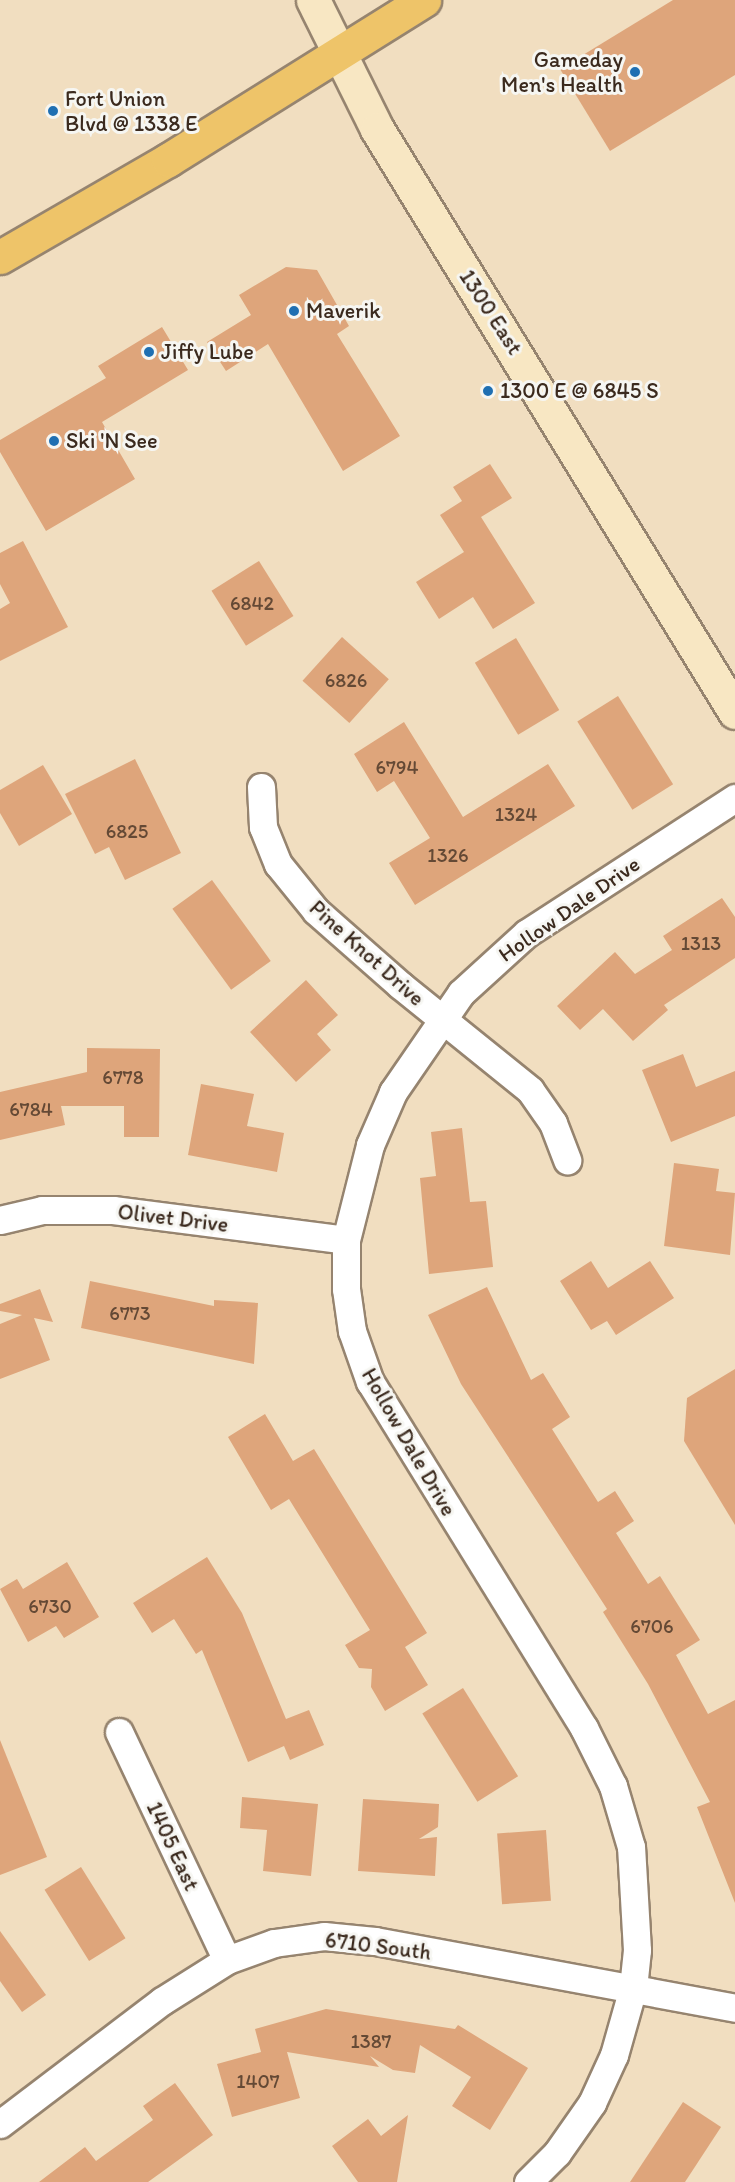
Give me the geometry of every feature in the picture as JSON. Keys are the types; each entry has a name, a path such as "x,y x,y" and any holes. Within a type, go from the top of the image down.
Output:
{"main road":[{"name":"1300 East","path":"313,0 377,129 735,712"},
{"path":"0,257 168,160 423,0"}],"street":[{"name":"Pine Knot Drive","path":"261,787 264,827 278,864 345,939 530,1090 553,1123 567,1160"},
{"name":"Hollow Dale Drive","path":"528,2182 557,2153 592,2103 614,2055 633,1988 637,1950 635,1881 631,1847 613,1786 584,1728 369,1382 352,1331 346,1289 346,1240 370,1145 388,1103 441,1019 481,972 527,933 735,798"},
{"name":"Olivet Drive","path":"0,1220 42,1210 113,1209 346,1240"},
{"name":"1405 East","path":"119,1732 227,1960"},
{"name":"6710 South","path":"0,2124 162,2001 227,1960 274,1943 324,1936 375,1941 735,2008"}],"building":[{"name":"Gameday Men's Health","path":"673,0 735,0 735,75 610,151 560,69"},
{"path":"286,267 317,270 349,326 337,334 400,436 343,471 268,344 226,371 207,342 251,315 239,295"},
{"path":"162,327 188,370 102,422 135,479 46,531 0,452 0,440 106,378 98,366"},
{"path":"490,464 512,498 481,517 535,603 493,629 473,597 439,619 416,582 464,552 440,515 462,501 453,487"},
{"path":"23,541 68,627 0,661 0,609 10,603 0,584 0,553"},
{"path":"259,561 293,616 246,646 212,591"},
{"path":"342,637 389,679 349,723 303,681"},
{"path":"516,638 559,710 518,735 475,663"},
{"path":"618,696 673,784 632,810 577,721"},
{"path":"404,722 463,817 548,764 575,806 415,905 389,863 430,838 394,781 377,792 354,754"},
{"path":"135,759 181,853 125,880 109,847 95,854 65,794"},
{"path":"43,765 72,814 19,846 0,813 0,790"},
{"path":"212,880 271,961 231,990 172,909"},
{"path":"722,898 735,917 735,958 664,1005 668,1010 633,1041 603,1009 580,1030 557,1006 615,952 635,974 672,950 663,936"},
{"path":"306,980 338,1015 317,1034 331,1050 296,1082 250,1032"},
{"path":"87,1048 160,1049 159,1137 124,1137 124,1106 61,1106 65,1125 0,1140 0,1092 87,1072"},
{"path":"683,1054 696,1087 735,1071 735,1116 671,1142 642,1070"},
{"path":"201,1084 254,1094 247,1126 284,1133 277,1172 188,1155"},
{"path":"462,1128 470,1202 486,1201 493,1267 429,1274 420,1178 436,1176 431,1132"},
{"path":"674,1163 719,1169 716,1191 735,1193 730,1255 664,1246"},
{"path":"591,1261 608,1288 650,1261 674,1298 616,1335 607,1321 591,1330 560,1281"},
{"path":"90,1281 214,1306 214,1300 258,1303 254,1364 81,1328"},
{"path":"487,1287 531,1380 543,1373 570,1417 552,1429 598,1502 615,1491 634,1521 616,1533 648,1584 660,1576 700,1640 676,1655 708,1714 735,1700 735,1903 697,1807 710,1802 648,1684 603,1612 607,1609 461,1384 428,1315"},
{"path":"40,1289 53,1322 34,1318 50,1360 0,1379 0,1324 22,1315 0,1311 0,1304"},
{"path":"735,1369 735,1525 684,1441 687,1398"},
{"path":"265,1414 293,1461 314,1449 427,1633 405,1647 428,1685 385,1711 371,1687 372,1669 359,1668 345,1645 370,1630 289,1499 271,1510 228,1437"},
{"path":"207,1557 242,1613 286,1719 309,1710 324,1745 290,1760 284,1746 248,1762 202,1650 196,1654 174,1619 152,1633 133,1603"},
{"path":"67,1562 99,1617 64,1638 56,1626 28,1642 0,1589 17,1579 23,1589"},
{"path":"463,1688 518,1776 477,1802 422,1713"},
{"path":"0,1740 47,1857 0,1875"},
{"path":"242,1797 318,1804 311,1876 263,1871 267,1830 240,1828"},
{"path":"363,1799 439,1804 438,1827 419,1839 437,1837 435,1876 358,1871"},
{"path":"546,1830 551,1901 502,1904 497,1833"},
{"path":"81,1867 126,1938 89,1961 45,1890"},
{"path":"0,1931 46,1995 22,2012 0,1981"},
{"path":"326,2009 455,2029 458,2025 528,2068 490,2130 452,2106 471,2077 420,2045 415,2073 393,2070 370,2056 379,2067 287,2052 300,2098 232,2117 217,2064 261,2052 255,2029"},
{"path":"175,2083 213,2135 148,2182 39,2182 85,2147 96,2161 153,2120 143,2106"},
{"path":"683,2102 721,2127 685,2182 630,2182"},
{"path":"408,2115 397,2182 358,2182 332,2146 368,2119 381,2136"}],"place":[{"name":"Gameday Men's Health","path":"635,72"},
{"name":"Fort Union Blvd @ 1338 E","path":"53,111"},
{"name":"Maverik","path":"294,311"},
{"name":"Jiffy Lube","path":"149,352"},
{"name":"1300 E @ 6845 S","path":"488,391"},
{"name":"Ski 'N See","path":"54,441"}]}
